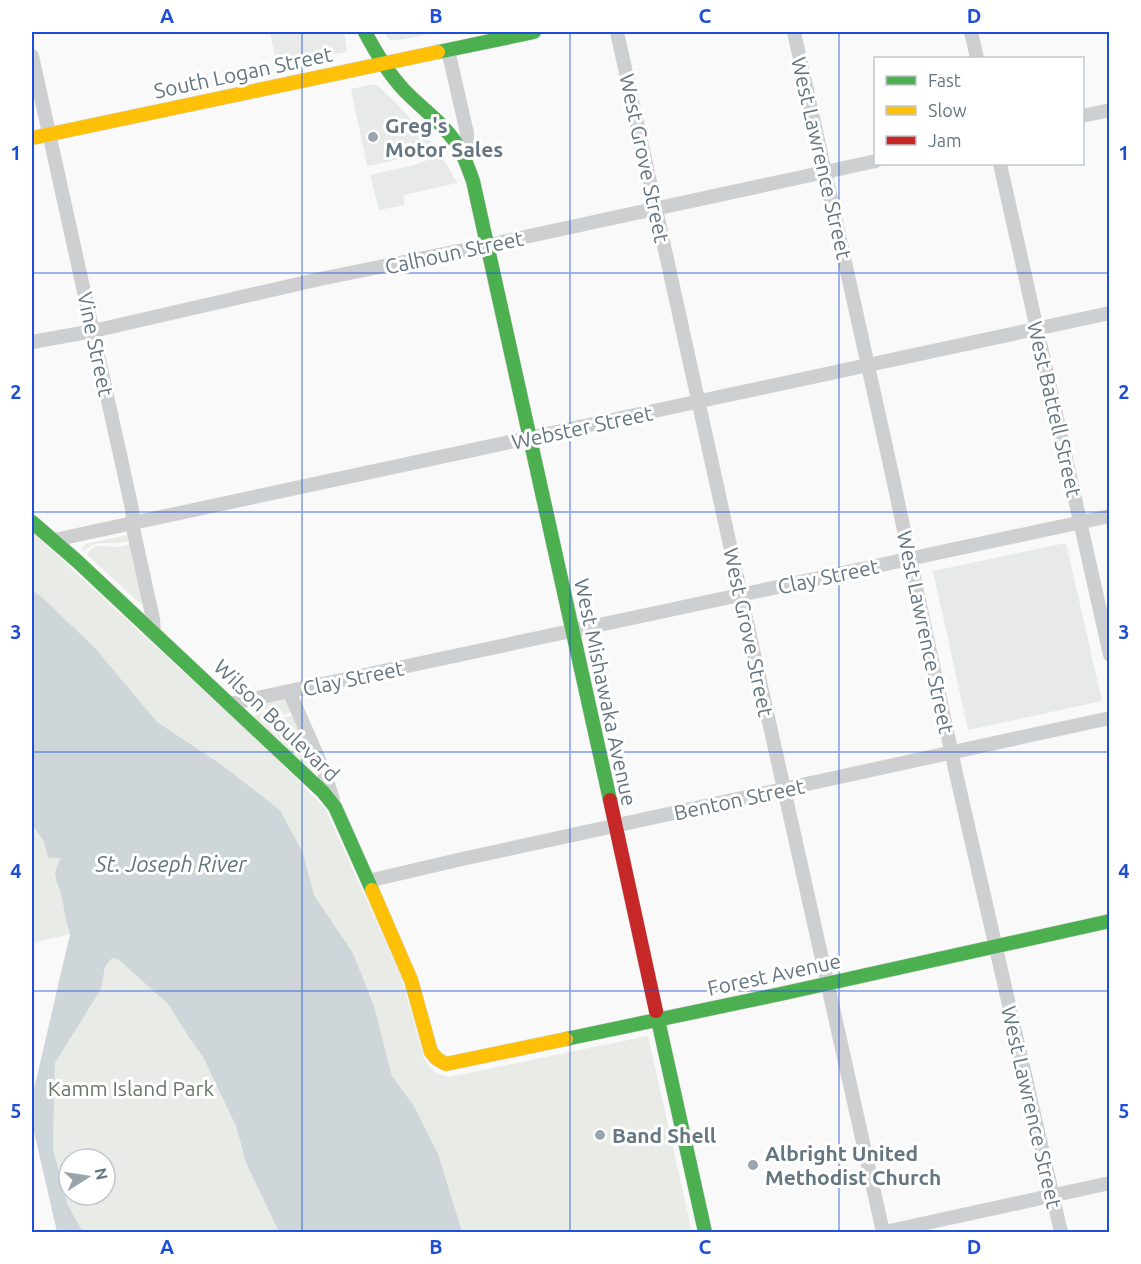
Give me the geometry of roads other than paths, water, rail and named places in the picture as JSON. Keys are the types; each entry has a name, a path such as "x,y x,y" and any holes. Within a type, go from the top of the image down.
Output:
{"street":[{"name":"West Mishawaka Avenue","path":"365,32 398,83 442,125 456,143 474,181 705,1233"},
{"name":"South Logan Street","path":"32,138 534,32"},
{"name":"West Grove Street","path":"617,32 884,1233"},
{"name":"West Lawrence Street","path":"794,32 952,752 1061,1233"},
{"path":"971,32 977,57"},
{"name":"West Mishawaka Avenue","path":"448,50 467,132 465,160"},
{"name":"Vine Street","path":"32,56 132,509 134,533 154,632"},
{"path":"1084,116 1110,110"},
{"name":"Calhoun Street","path":"32,342 93,331 320,279 874,161"},
{"name":"West Battell Street","path":"1000,165 1110,655"},
{"name":"Webster Street","path":"54,540 1110,313"},
{"name":"Clay Street","path":"230,704 1110,516"},
{"name":"Wilson Boulevard","path":"32,522 154,632 323,792 335,807 411,981 431,1052 446,1064"},
{"path":"289,692 323,769 335,807"},
{"name":"Benton Street","path":"368,881 1110,718"},
{"name":"Forest Avenue","path":"446,1064 658,1021 1110,921"},
{"path":"884,1233 1110,1183"}],"water":[{"name":"St. Joseph River","path":"32,590 95,648 157,722 222,765 280,810 303,853 314,895 353,953 374,1006 392,1076 414,1106 438,1154 462,1232 279,1232 246,1163 236,1126 203,1057 168,1004 114,958 105,967 101,989 55,1063 53,1148 57,1164 57,1207 69,1207 83,1232 57,1232 32,1123 32,1098 70,934 56,880 55,872 60,858 48,858 44,842 32,824"}],"place":[{"name":"Greg's Motor Sales","path":"373,137"},
{"name":"Band Shell","path":"600,1135"},
{"name":"Albright United Methodist Church","path":"753,1165"}],"park label":[{"name":"Kamm Island Park","path":"131,1088"}]}
